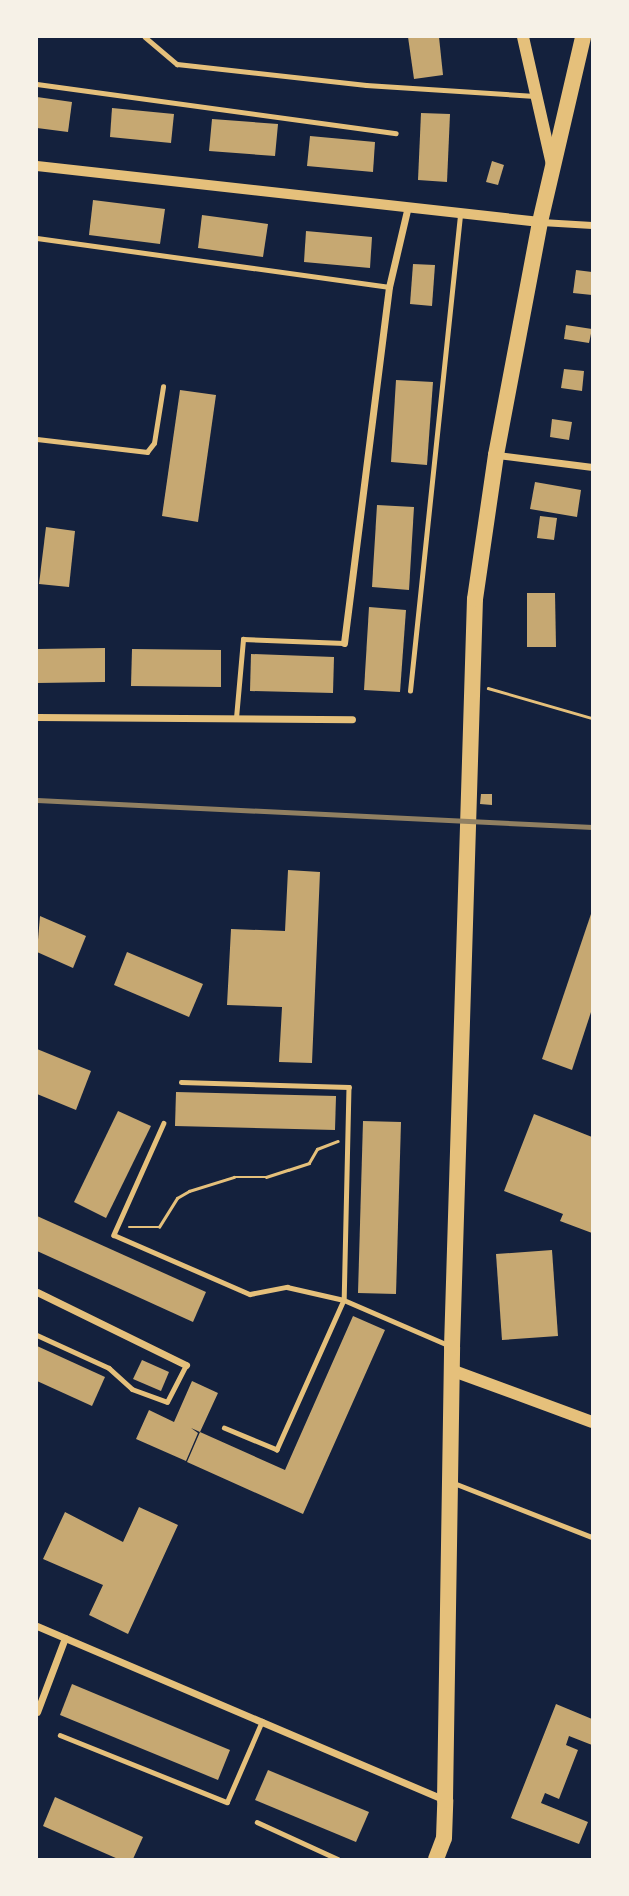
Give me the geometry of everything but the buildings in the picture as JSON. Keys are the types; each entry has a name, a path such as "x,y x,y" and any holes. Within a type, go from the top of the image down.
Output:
{"highway":[{"path":"436,1859 444,1838 451,1370 475,599 496,455 540,222 583,37"}],"main road":[{"path":"523,37 540,96 552,169"},
{"path":"451,1370 592,1422"}],"street":[{"path":"37,166 540,222 592,225"},
{"path":"345,643 389,287 408,206"},
{"path":"496,455 592,467"},
{"path":"37,717 352,719"},
{"path":"37,1292 186,1365"},
{"path":"37,1626 263,1720 445,1800"},
{"path":"37,1712 65,1638"}],"lane":[{"path":"145,37 177,64 377,86 540,96"},
{"path":"37,84 396,133"},
{"path":"410,691 460,212"},
{"path":"37,238 389,287"},
{"path":"37,439 147,452 154,443 163,387"},
{"path":"236,719 243,639 345,643"},
{"path":"181,1082 349,1087 344,1300 277,1450 224,1428"},
{"path":"164,1124 114,1235 250,1294 287,1287 344,1300 452,1347"},
{"path":"37,1335 110,1368 132,1389 167,1402 186,1365"},
{"path":"450,1482 592,1537"},
{"path":"60,1735 227,1802 263,1720"},
{"path":"257,1822 338,1859"}],"path":[{"path":"472,683 592,718"},
{"path":"117,1229 159,1227 177,1198 189,1191 234,1177 266,1177 288,1171 309,1163 317,1149 348,1138"}],"railway":[{"path":"37,800 592,827"}]}
